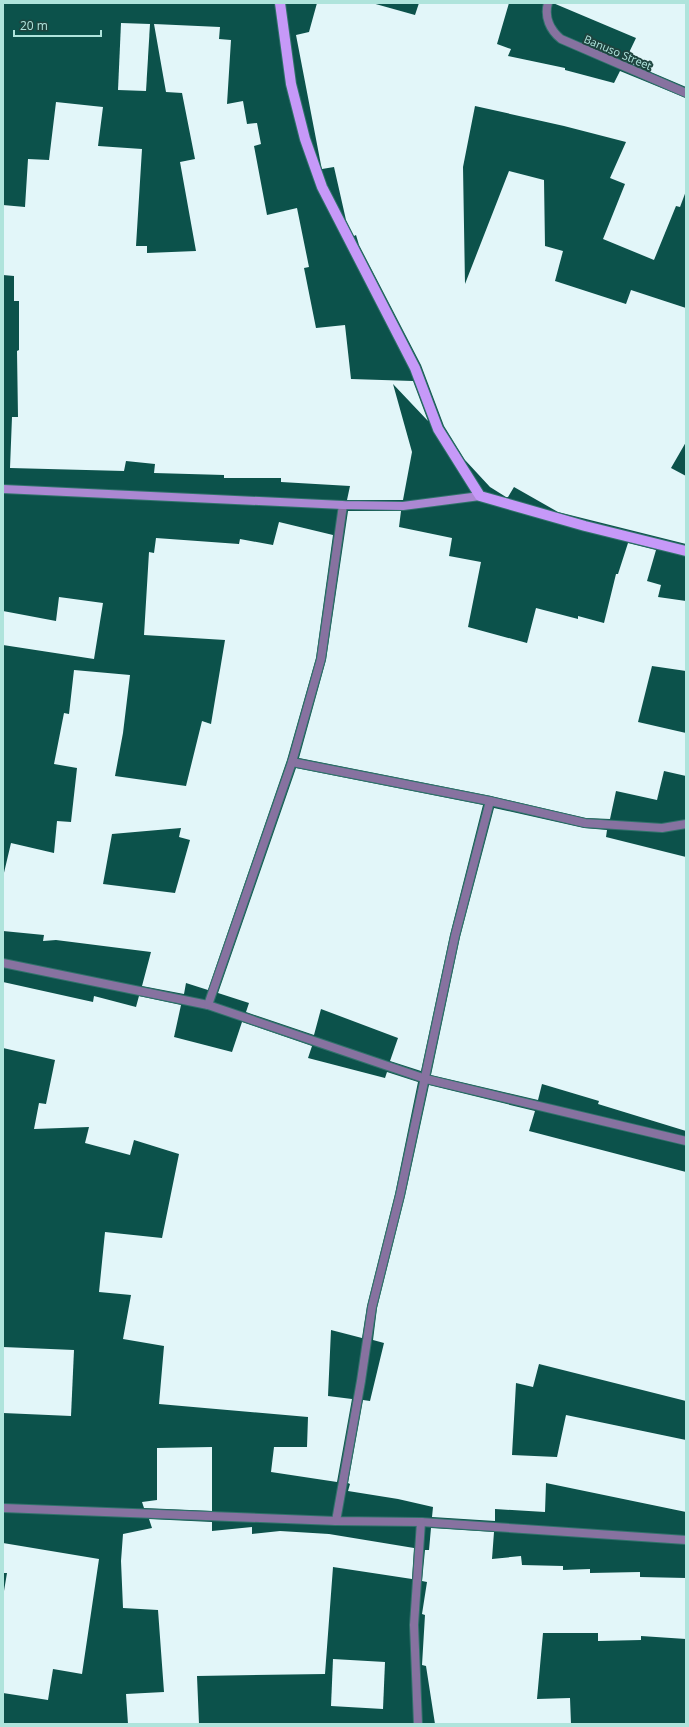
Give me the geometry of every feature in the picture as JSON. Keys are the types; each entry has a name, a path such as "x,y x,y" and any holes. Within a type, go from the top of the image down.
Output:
{"main road":[{"path":"280,3 291,84 305,139 322,187 415,368 438,429 480,496 585,526 686,551"}],"street":[{"name":"Banuso Street","path":"548,3 546,9 548,23 553,32 561,39 686,93"},
{"path":"3,488 343,505 403,506 480,496"},
{"path":"208,1006 292,762 321,659 343,505"},
{"path":"292,762 490,801 585,823 662,828 686,824"},
{"path":"336,1521 361,1381 372,1307 400,1194 426,1079 455,936 490,801"},
{"path":"3,963 208,1006 426,1079 686,1141"},
{"path":"3,1508 336,1521 421,1522 686,1540"},
{"path":"418,1724 414,1625 421,1522"}],"building":[{"path":"317,3 372,3 415,15 419,3 509,3 497,44 511,49 508,56 565,68 565,70 614,83 620,71 686,98 686,191 680,207 676,206 654,260 603,239 625,184 610,178 626,142 475,106 463,167 465,284 509,171 544,180 545,246 563,251 555,281 626,304 631,290 686,308 686,442 671,468 686,476 686,544 558,512 514,487 508,497 506,497 490,487 465,460 444,426 421,365 359,245 356,235 354,236 346,220 334,167 322,169 296,35 309,32"},
{"path":"553,3 686,3 686,87 625,61 636,38"},
{"path":"121,23 150,24 146,91 118,90"},
{"path":"154,24 220,27 219,39 231,40 227,104 243,101 247,124 257,123 261,144 254,146 267,215 297,208 309,267 304,268 316,328 345,325 351,379 413,381 428,421 393,384 412,452 403,500 347,500 350,486 281,482 281,478 224,478 224,475 154,473 155,464 126,461 124,471 10,468 12,417 18,417 17,351 19,350 19,301 14,301 14,276 3,275 3,205 25,207 28,159 49,160 56,102 103,107 98,146 142,149 136,246 147,246 147,253 196,251 180,162 195,159 182,93 166,92"},
{"path":"348,511 401,511 399,527 452,538 449,556 481,562 468,627 527,643 536,608 578,619 578,616 604,623 616,574 618,574 628,543 656,550 647,581 661,585 658,597 686,601 686,671 652,666 638,722 686,733 686,776 664,771 657,800 616,791 610,819 586,818 491,796 299,758 326,660"},
{"path":"279,522 333,535 316,658 287,760 208,990 186,983 184,994 142,986 151,952 56,940 43,941 44,935 3,931 3,877 11,843 54,853 57,821 71,822 77,768 54,764 64,713 69,714 74,670 130,675 123,733 115,776 186,786 202,721 211,724 225,640 144,635 149,552 154,553 156,538 239,544 240,539 273,545","holes":["181,828 179,837 190,840 175,893 103,884 112,834"]},
{"path":"59,597 103,603 94,659 3,645 3,611 56,621"},
{"path":"296,768 483,805 450,935 421,1071 390,1061 398,1038 321,1009 314,1035 246,1012 249,1003 218,993"},
{"path":"494,808 584,828 607,830 606,837 686,857 686,1131 598,1104 599,1101 542,1084 538,1100 431,1075 460,937"},
{"path":"3,982 93,1002 94,996 136,1007 139,996 181,1005 174,1037 232,1052 242,1022 312,1046 308,1058 385,1078 387,1072 418,1082 395,1194 367,1306 362,1338 331,1330 328,1396 352,1399 337,1482 271,1472 274,1447 307,1447 308,1417 159,1404 164,1346 123,1339 131,1295 99,1292 105,1232 162,1238 179,1154 134,1140 130,1155 85,1143 89,1127 34,1129 39,1103 46,1104 55,1060 3,1048"},
{"path":"429,1085 535,1111 529,1131 686,1172 686,1401 539,1364 533,1387 516,1383 512,1455 557,1457 566,1415 686,1440 686,1512 546,1483 545,1512 495,1509 495,1521 432,1517 433,1507 398,1499 348,1491 350,1484 348,1483 363,1400 370,1401 384,1343 373,1340 377,1308 405,1196"},
{"path":"3,1347 74,1350 71,1416 3,1413"},
{"path":"212,1447 212,1511 144,1508 142,1502 157,1500 157,1448"},
{"path":"149,1519 212,1522 212,1531 252,1527 252,1534 280,1531 329,1534 414,1548 412,1579 333,1567 325,1674 197,1676 199,1724 128,1724 126,1694 164,1692 158,1610 123,1608 121,1561 123,1534 152,1528"},
{"path":"431,1528 494,1532 492,1559 521,1556 522,1565 563,1566 563,1570 590,1569 590,1573 640,1572 640,1577 686,1578 686,1639 641,1636 641,1640 598,1641 598,1633 543,1633 537,1699 570,1698 571,1724 435,1724 426,1666 422,1665 425,1615 422,1614 427,1582 422,1581 425,1550 429,1550"},
{"path":"3,1543 99,1559 82,1674 53,1669 48,1700 3,1693 3,1597 7,1573 3,1573"},
{"path":"333,1659 385,1662 383,1709 331,1706"}]}
